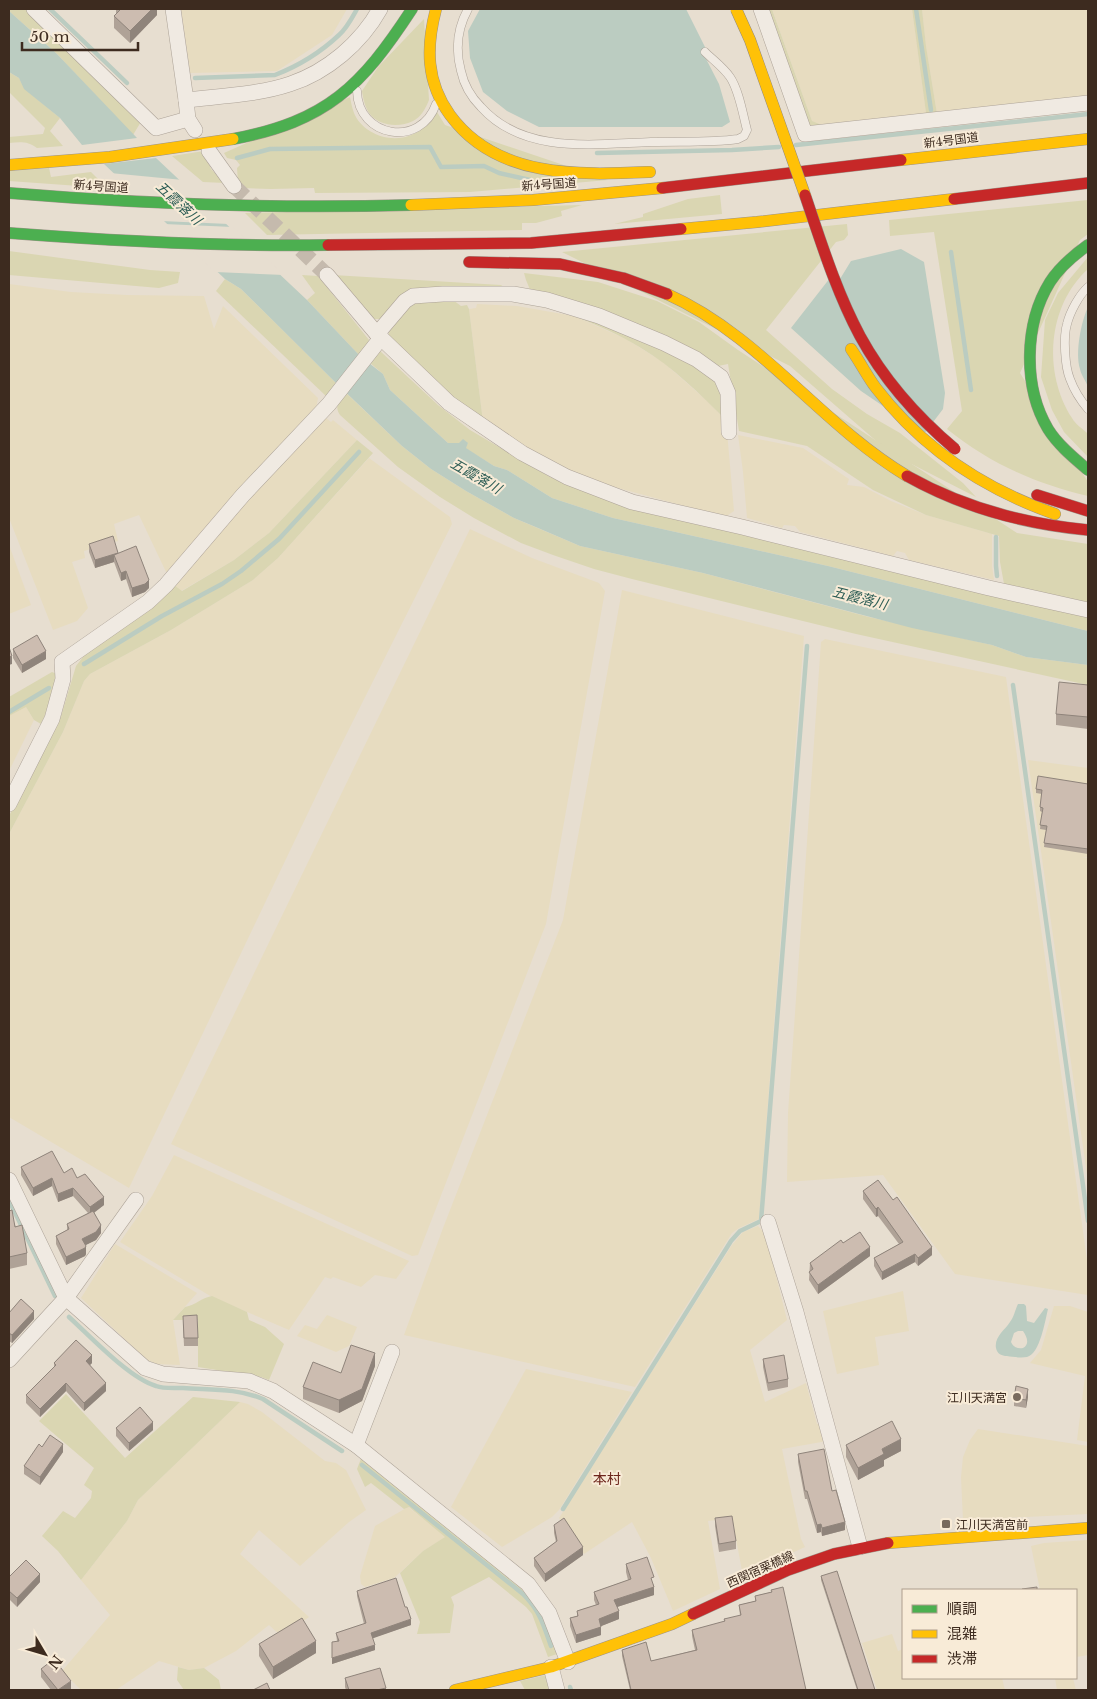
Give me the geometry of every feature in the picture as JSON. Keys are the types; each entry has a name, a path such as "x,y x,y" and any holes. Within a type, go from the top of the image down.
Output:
{"main road":[{"path":"9,165 56,163 126,156 227,140 289,125 314,114 336,100 356,83 377,60 412,9"},
{"path":"436,9 430,27 428,55 432,79 438,97 450,119 464,133 484,148 505,159 527,166 554,171 588,174 659,172"},
{"path":"736,9 750,40 834,278 865,344 890,383 933,430 974,463 998,478 1038,496 1088,510"},
{"name":"新4号国道","path":"9,193 119,201 233,205 383,206 475,202 608,194 1088,138"},
{"path":"960,142 1036,144"},
{"path":"785,182 778,163 805,158"},
{"path":"9,232 84,239 276,246 531,243 757,222 1088,183"},
{"path":"795,210 801,229"},
{"path":"1088,244 1050,282 1038,308 1031,334 1029,363 1033,395 1047,428 1069,454 1088,470"},
{"path":"276,246 381,256"},
{"path":"457,261 562,264 614,275 651,287 712,316 737,333 832,419 877,456 908,477 938,493 969,506 1009,518 1068,529 1088,530"},
{"path":"848,342 876,388 922,439 947,458 1010,497 1053,513 1088,522"},
{"name":"西関宿栗橋線","path":"455,1690 568,1662 672,1624 788,1570 826,1556 860,1547 892,1542 1088,1528"}],"street":[{"path":"34,9 156,128 191,124 174,9"},
{"path":"186,100 260,91 290,84 316,72 342,55 360,37 380,9"},
{"path":"761,9 805,134 1088,103"},
{"path":"209,151 234,186"},
{"path":"327,275 379,336 449,404 522,453 567,477 603,492 654,507 988,588 1088,610"},
{"path":"9,804 52,719 63,679 62,662 148,602 166,585 243,495 334,397 371,350 405,301 413,296 513,294 546,300 599,316 664,343 696,359 721,377 728,393 729,432"},
{"path":"9,1180 66,1298 145,1368 163,1374 249,1381 273,1390 356,1445 528,1584 549,1613 568,1662"},
{"path":"9,1360 66,1298 136,1200"},
{"path":"768,1222 796,1312 860,1547"},
{"path":"356,1445 392,1352"},
{"path":"551,1667 558,1690"}],"lane":[{"path":"468,9 461,21 457,43 457,58 463,80 472,98 486,113 501,124 521,135 540,140 570,145 738,139 744,136 747,130 732,79 705,52"},
{"path":"356,83 358,105 362,112 371,123 384,130 397,132 418,126 428,118 438,97"},
{"path":"1088,287 1077,303 1066,325 1066,353 1069,378 1088,409"}],"shaded area":[{"path":"9,9 29,9 142,120 133,135 57,54"},
{"path":"181,9 347,9 332,35 277,71 190,73"},
{"path":"764,9 772,9 812,121 824,126 926,113 912,9 922,9 937,114 816,129 810,127 807,124"},
{"path":"772,9 912,9 926,113 824,126 812,121"},
{"path":"922,9 1088,9 1088,97 937,114"},
{"path":"424,19 429,100 423,112 413,121 401,125 389,125 378,121 366,108 362,91 378,67"},
{"path":"9,72 19,78 25,89 60,118 50,131 63,146 37,148 27,143 9,143 9,137 43,134 45,128 9,92"},
{"path":"350,97 353,111 358,120 363,126 378,135 394,138 411,135 426,126 437,112 445,125 608,180 470,192 315,193 314,188 242,188 238,182 237,168 240,165 236,160 227,158 224,153"},
{"path":"204,151 211,169 225,183 203,182 172,156"},
{"path":"49,168 51,177 91,172 107,188 9,181 9,171"},
{"path":"720,195 722,214 614,224 643,217 643,214 688,199"},
{"path":"1088,200 1088,234 1080,240 1020,373 1088,482 1088,496 1050,485 1014,471 979,452 947,429 962,411 934,232 890,236 889,220"},
{"path":"582,205 561,211 562,216 536,223 522,223 522,230 267,235 245,213"},
{"path":"847,224 848,235 844,240 836,242 766,330 832,389 867,414 900,433 963,483 976,497 890,453 790,366 562,252"},
{"path":"9,251 150,270 180,272 178,283 159,288 9,275"},
{"path":"1088,257 1088,269 1074,284 1064,302 1057,321 1054,361 1056,381 1063,400 1073,420 1088,434 1088,457 1064,432 1052,410 1041,377 1045,320 1058,293"},
{"path":"524,273 598,282 657,301 699,322 738,350 1017,533 1088,544 1088,603 1004,584 1000,562 999,536 926,515 873,490 807,446 739,431 728,364 718,366 659,334 612,314 531,292"},
{"path":"302,275 318,276 369,340 367,348 360,356 307,300 315,293"},
{"path":"333,275 501,285 505,288 419,290 382,319 372,319"},
{"path":"225,279 241,289 338,385 327,397 216,291"},
{"path":"9,284 71,292 204,296 214,329 223,306 318,398 316,409 167,574 139,515 114,524 118,541 84,551 85,558 72,562 88,608 77,621 53,630 9,518"},
{"path":"453,300 461,306 467,305 469,309 483,422 446,394 388,336 391,327 411,303"},
{"path":"477,304 517,306 574,316 626,339 663,362 726,420 734,511 725,517 607,485 553,463 483,422 469,309 476,308"},
{"path":"575,313 660,346 713,377 722,393 726,420 686,381 653,355 617,335 574,316"},
{"path":"380,351 438,405 470,430 550,477 644,511 1042,607 1088,616 1088,631 828,566 613,518 552,498 507,470 494,466 465,448 468,443 448,443 390,390 383,374 369,362"},
{"path":"345,392 402,446 431,469 514,518 580,546 703,573 869,617 992,645 1026,657 1088,665 1088,685 856,634 632,579 594,569 521,543 440,497 398,467 340,415 337,406"},
{"path":"325,417 331,422 333,420 357,440 269,533 234,560 181,591 174,585 247,498"},
{"path":"738,435 803,448 849,479 847,485 864,487 891,501 926,515 992,534 994,580 909,560 905,553 897,551 893,556 800,532 795,526 784,525 782,528 747,518"},
{"path":"357,440 373,453 278,558 253,580 171,630 90,674 84,681 63,732 9,834 9,816 61,716 76,666 93,644 174,585 182,591 234,560 269,533"},
{"path":"369,458 450,517 452,524 328,771 129,1188 9,1117 9,834 63,732 84,681 90,674 171,630 253,580 278,558"},
{"path":"470,529 532,558 599,583 605,591 546,924 418,1255 412,1256 171,1144"},
{"path":"9,545 31,605 9,614"},
{"path":"622,590 804,636 759,1219 732,1233 635,1387 404,1335 443,1228 563,920"},
{"path":"825,639 1006,677 1088,1267 1088,1295 955,1274 883,1175 787,1182 788,1113 821,642"},
{"path":"52,672 57,674 56,691 41,724 34,720 26,707 9,716 9,697"},
{"path":"26,707 34,720 9,771 9,716"},
{"path":"1028,760 1088,768 1088,857 1082,857 1088,858 1088,1182"},
{"path":"174,1155 409,1261 396,1279 375,1275 361,1287 333,1277 331,1279 325,1277 289,1330 212,1297 120,1242 152,1196"},
{"path":"758,1226 766,1235 787,1320 750,1350 765,1402 806,1383 817,1424 822,1423 827,1441 782,1449 801,1539 805,1547 743,1576 732,1518 708,1521 720,1589 673,1611 651,1558 632,1522 584,1554 559,1518 732,1245 743,1232"},
{"path":"115,1244 197,1293 173,1320 180,1365 157,1364 147,1360 81,1298"},
{"path":"903,1291 909,1331 875,1337 879,1365 837,1374 823,1311"},
{"path":"212,1296 247,1312 249,1320 265,1327 284,1344 269,1380 261,1377 198,1367 198,1320 173,1320 185,1307"},
{"path":"1054,1306 1070,1306 1088,1312 1088,1442 1077,1440 1085,1376 1030,1363 1041,1350"},
{"path":"327,1315 357,1327 349,1346 336,1352 297,1336 305,1325 317,1329"},
{"path":"526,1369 632,1392 559,1510 552,1517 502,1547 451,1507"},
{"path":"66,1394 125,1458 193,1397 240,1402 138,1500 127,1521 81,1580 58,1551 42,1536 63,1511 75,1518 91,1498 92,1491 84,1485 94,1468 39,1421"},
{"path":"240,1402 262,1412 325,1461 336,1463 346,1470 366,1510 349,1522 300,1566 259,1530 240,1554 309,1617 282,1637 269,1625 236,1651 204,1668 189,1670 159,1661 116,1690 81,1690 62,1671 110,1615 81,1580 127,1521 138,1500"},
{"path":"978,1429 1088,1446 1088,1514 963,1520 961,1477 963,1457 970,1440"},
{"path":"362,1456 514,1578 540,1607 560,1653 548,1657 532,1614 489,1577 451,1597 454,1605 450,1633 417,1634 420,1622 400,1573 423,1551 445,1537 409,1507 404,1509 371,1483 365,1487 357,1469"},
{"path":"408,1507 446,1537 423,1551 394,1578 365,1587 361,1584 360,1576 375,1526"},
{"path":"1088,1540 1088,1655 1077,1657 1077,1589 1040,1589 1031,1546 1044,1543"},
{"path":"892,1634 898,1651 902,1649 902,1679 1002,1679 1005,1690 877,1690 862,1643"},
{"path":"178,1667 189,1670 204,1668 219,1680 221,1690 184,1690 177,1680"},
{"path":"546,1675 551,1690 525,1690 520,1681"},
{"path":"1055,1679 1073,1679 1076,1690 1057,1690"}],"water":[{"path":"480,9 686,9 707,51 703,53 719,84 730,122 722,127 539,127 507,111 483,92 470,58 468,31"},
{"path":"9,11 57,54 137,138 82,145 60,118 24,89 19,78 9,72"},
{"name":"五霞落川","path":"156,158 307,300 360,356 383,374 390,390 448,443 459,443 463,439 468,443 466,448 494,466 507,470 552,498 613,518 828,566 1088,631 1088,665 1026,657 992,645 912,628 703,573 580,546 514,518 431,469 402,446 241,289 225,279 104,164"},
{"path":"901,249 924,262 945,393 943,409 924,434 861,391 791,328 830,278 840,279 851,261"},
{"path":"1088,307 1088,387 1081,371 1078,346"},
{"path":"1018,1304 1026,1306 1027,1321 1034,1323 1045,1308 1048,1309 1039,1344 1032,1355 1027,1357 1003,1356 996,1348 997,1340 1011,1320","holes":["1023,1331 1027,1338 1027,1344 1023,1348 1019,1348 1011,1342 1014,1333"]}],"pier":[{"path":"110,173 183,180 229,224 161,221"},
{"path":"164,224 233,227 284,275 215,272"}],"building":[{"path":"121,9 152,9 130,31 114,16"},
{"path":"113,536 118,553 95,560 89,544"},
{"path":"136,546 149,580 145,584 132,588 126,571 121,573 114,555"},
{"path":"37,635 46,651 22,665 13,649"},
{"path":"1059,682 1088,685 1088,717 1056,714"},
{"path":"1038,776 1088,784 1088,849 1044,843 1047,826 1040,825 1043,808 1040,807 1042,790 1036,789"},
{"path":"52,1151 64,1173 72,1168 77,1178 85,1174 104,1197 90,1207 73,1188 58,1194 52,1178 33,1188 21,1167"},
{"path":"878,1180 893,1200 897,1197 932,1247 918,1258 915,1254 882,1272 874,1258 903,1242 878,1207 876,1209 863,1191"},
{"path":"12,1210 15,1227 22,1225 27,1253 9,1257 9,1211"},
{"path":"93,1211 101,1225 96,1232 82,1239 86,1246 85,1248 66,1257 56,1236 69,1229 67,1224"},
{"path":"860,1232 870,1247 818,1285 809,1272 813,1269 810,1263 841,1240 843,1243"},
{"path":"21,1299 34,1311 12,1335 9,1333 9,1313"},
{"path":"197,1315 198,1338 184,1338 183,1316"},
{"path":"76,1340 92,1355 86,1361 106,1383 84,1403 66,1383 40,1409 26,1395 56,1365 54,1363"},
{"path":"351,1345 375,1353 362,1389 339,1400 303,1387 313,1362 341,1373"},
{"path":"784,1355 788,1379 768,1383 763,1359"},
{"path":"1016,1386 1028,1389 1026,1400 1014,1398"},
{"path":"140,1407 153,1422 129,1443 116,1428"},
{"path":"892,1421 901,1439 882,1449 884,1454 858,1468 846,1445"},
{"path":"50,1435 63,1444 40,1477 24,1466 39,1444 42,1447"},
{"path":"824,1449 832,1491 836,1490 845,1522 822,1528 821,1524 817,1525 807,1491 805,1491 798,1454"},
{"path":"732,1516 736,1541 719,1544 715,1518"},
{"path":"564,1518 583,1547 545,1574 534,1558 557,1541 554,1525"},
{"path":"647,1557 654,1577 651,1578 654,1587 614,1600 619,1611 599,1619 601,1627 576,1635 570,1618 578,1616 577,1611 599,1604 594,1592 631,1579 626,1564"},
{"path":"26,1560 40,1574 17,1598 9,1591 9,1577"},
{"path":"837,1571 875,1690 858,1690 821,1576"},
{"path":"396,1578 405,1607 407,1607 411,1619 371,1633 375,1645 332,1658 332,1642 339,1641 336,1633 366,1623 357,1591"},
{"path":"783,1587 806,1690 631,1690 622,1650 646,1642 651,1661 697,1650 692,1630 741,1615 739,1605 756,1601 755,1596"},
{"path":"302,1618 316,1641 273,1667 259,1644"},
{"path":"54,1659 71,1681 58,1690 41,1669"},
{"path":"380,1668 386,1688 377,1690 349,1690 345,1678"},
{"path":"267,1683 270,1690 253,1690"}],"waterway":[{"path":"50,9 127,83"},
{"path":"195,78 275,75 309,58 325,47 344,29 357,9"},
{"path":"916,9 931,110"},
{"path":"796,145 1088,114"},
{"path":"237,158 270,149 430,147 441,167 484,166 499,173 530,180"},
{"path":"597,153 779,147"},
{"path":"951,252 971,390"},
{"path":"84,664 162,616 222,584 241,571 279,539 359,452"},
{"path":"996,537 997,576"},
{"path":"563,1509 731,1241 740,1231 761,1221 807,646"},
{"path":"1013,685 1088,1221"},
{"path":"9,712 49,688"},
{"path":"9,1200 55,1296"},
{"path":"69,1317 122,1366 145,1382 162,1388 223,1390 253,1395 263,1399 342,1451"},
{"path":"362,1465 523,1594 537,1612 551,1646"}],"tunnel":[{"path":"234,186 327,275"}],"traffic: fast":[{"path":"233,139 293,122 317,111 339,96 358,80 376,60 412,9"},
{"path":"9,193 210,205 411,205"},
{"path":"9,233 168,243 328,245"},
{"path":"1088,245 1058,272 1041,299 1031,336 1030,356 1034,394 1048,429 1061,446 1088,470"}],"traffic: slow":[{"path":"436,9 430,51 432,77 442,103 469,136 491,151 515,162 541,169 595,173 650,172"},
{"path":"736,9 750,40 805,195"},
{"path":"9,165 110,157 233,139"},
{"path":"901,160 1088,139"},
{"path":"411,205 533,200 662,188"},
{"path":"681,229 954,199"},
{"path":"667,294 701,312 732,333 761,356 846,432 907,476"},
{"path":"851,349 873,383 894,410 934,448 979,479 1029,504 1055,514"},
{"path":"888,1543 1088,1528"},
{"path":"455,1690 551,1667 672,1624 693,1614"}],"traffic: jam":[{"path":"662,188 901,160"},
{"path":"954,199 1088,183"},
{"path":"805,195 836,284 851,319 869,352 902,397 955,449"},
{"path":"328,245 531,243 681,229"},
{"path":"469,262 560,264 623,278 667,294"},
{"path":"907,476 950,497 995,513 1041,524 1088,530"},
{"path":"1037,495 1088,511"},
{"path":"693,1614 788,1570 834,1554 888,1543"}],"place":[{"name":"江川天満宮","path":"1017,1397"},
{"name":"江川天満宮前","path":"946,1524"}],"district":[{"name":"本村","path":"607,1479"}]}
